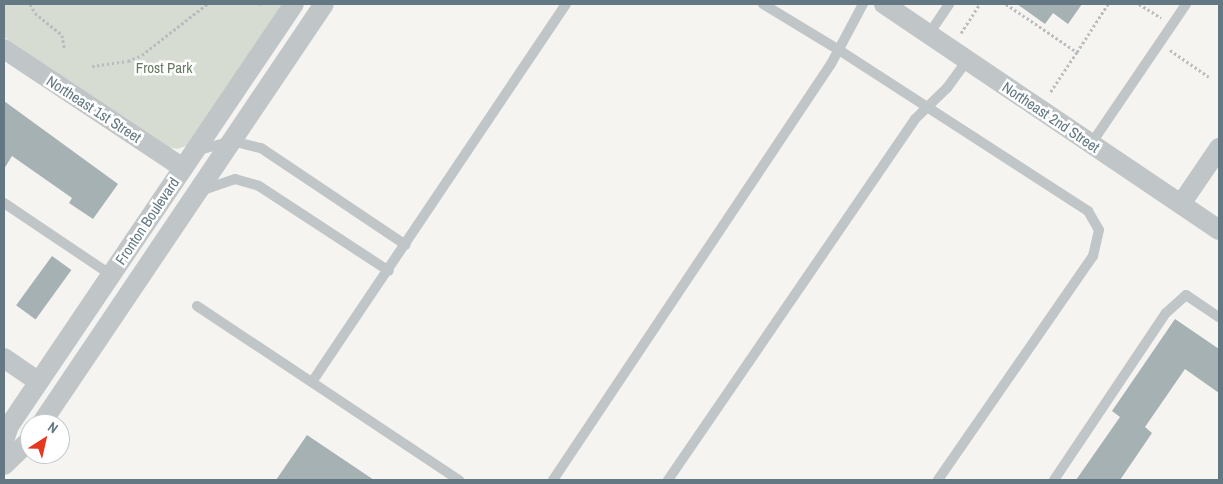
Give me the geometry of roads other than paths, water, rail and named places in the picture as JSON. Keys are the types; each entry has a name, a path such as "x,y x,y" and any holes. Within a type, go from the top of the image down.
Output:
{"street":[{"name":"Fronton Boulevard","path":"4,441 9,426 294,4"},
{"name":"Fronton Boulevard","path":"48,414 324,4"},
{"name":"Northeast 2nd Street","path":"884,4 934,26 967,60 1219,230"},
{"name":"Northeast 1st Street","path":"4,50 183,168"},
{"path":"1181,204 1219,148"},
{"path":"4,358 39,382"},
{"path":"4,465 20,450"}],"lane":[{"path":"312,382 389,271 566,4"},
{"path":"762,4 929,107 1088,211 1099,230 1093,256 938,480"},
{"path":"775,4 839,50"},
{"path":"553,480 839,50 863,4"},
{"path":"934,26 949,4"},
{"path":"1091,144 1186,4"},
{"path":"668,480 915,119 947,88 967,60"},
{"path":"195,151 232,141 251,144 273,155 406,245"},
{"path":"198,192 235,179 260,186 389,271"},
{"path":"4,203 111,275"},
{"path":"1054,480 1166,313 1186,294 1219,317"},
{"path":"197,306 459,480"}],"park label":[{"name":"Frost Park","path":"164,68"}]}
